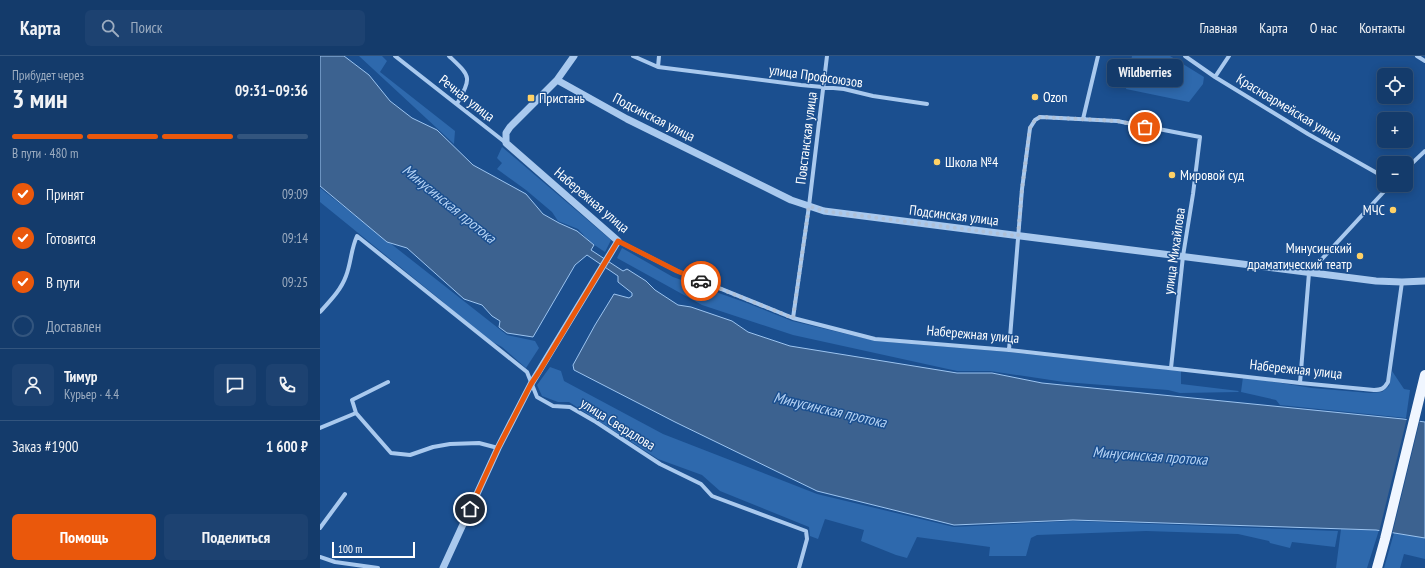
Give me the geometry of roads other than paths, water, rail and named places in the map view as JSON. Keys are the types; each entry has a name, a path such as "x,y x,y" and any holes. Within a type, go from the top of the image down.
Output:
{"main road":[{"path":"1377,568 1425,376"}],"street":[{"name":"Речная улица","path":"395,56 506,143"},
{"path":"449,56 466,72 467,80 465,90 457,104"},
{"path":"506,143 506,133 510,127 557,80 574,56"},
{"name":"улица Профсоюзов","path":"633,56 658,67 801,85 823,86 927,104"},
{"path":"658,67 659,56"},
{"name":"Повстанская улица","path":"793,318 809,206 827,56"},
{"path":"1009,350 1022,189 1030,128 1035,120 1040,117 1084,119 1098,56"},
{"name":"Красноармейская улица","path":"1185,56 1308,134 1377,173"},
{"path":"1215,76 1229,56"},
{"path":"1417,56 1425,61"},
{"name":"Подсинская улица","path":"557,80 635,122 791,200 824,211 1376,281 1425,281"},
{"name":"улица Михайлова","path":"1084,119 1117,121 1200,137 1183,256 1171,368"},
{"name":"Набережная улица","path":"506,143 618,241 677,271 793,318 875,339 1009,350 1300,383 1381,390 1388,382 1402,282"},
{"path":"1413,162 1425,151"},
{"path":"1300,383 1309,273 1384,192"},
{"name":"улица Свердлова","path":"320,312 338,292 346,276 353,245 357,236 527,372 537,397 553,406 570,407 596,422 660,464 701,484 712,496 806,531 808,539 798,568"},
{"path":"443,568 498,448 531,384 618,241"},
{"path":"388,382 352,400 356,413 391,452 410,455 433,447 450,444 478,443 498,448"},
{"path":"320,428 356,413"},
{"path":"320,528 345,494"},
{"path":"320,556 335,562 378,568"}],"water":[{"name":"Минусинская протока","path":"320,56 344,56 369,75 390,101 412,118 437,130 473,165 526,194 543,214 577,231 594,245 591,250 623,271 627,269 646,281 655,290 678,305 691,307 732,321 748,332 790,346 957,373 992,373 1042,383 1425,422 1425,538 1376,530 1073,520 954,525 817,491 675,422 574,370 573,365 614,294 629,298 632,296 632,293 618,282 618,276 587,255 575,265 533,337 507,333 499,327 500,321 492,316 482,305 464,299 407,248 387,242 320,186"}],"place":[{"name":"Ozon","path":"1035,97"},
{"name":"Пристань","path":"531,98"},
{"name":"Wildberries","path":"1145,127"},
{"name":"Школа №4","path":"937,162"},
{"name":"Мировой суд","path":"1172,175"},
{"name":"МЧС","path":"1393,210"},
{"name":"Минусинский драматический театр","path":"1360,256"}]}
